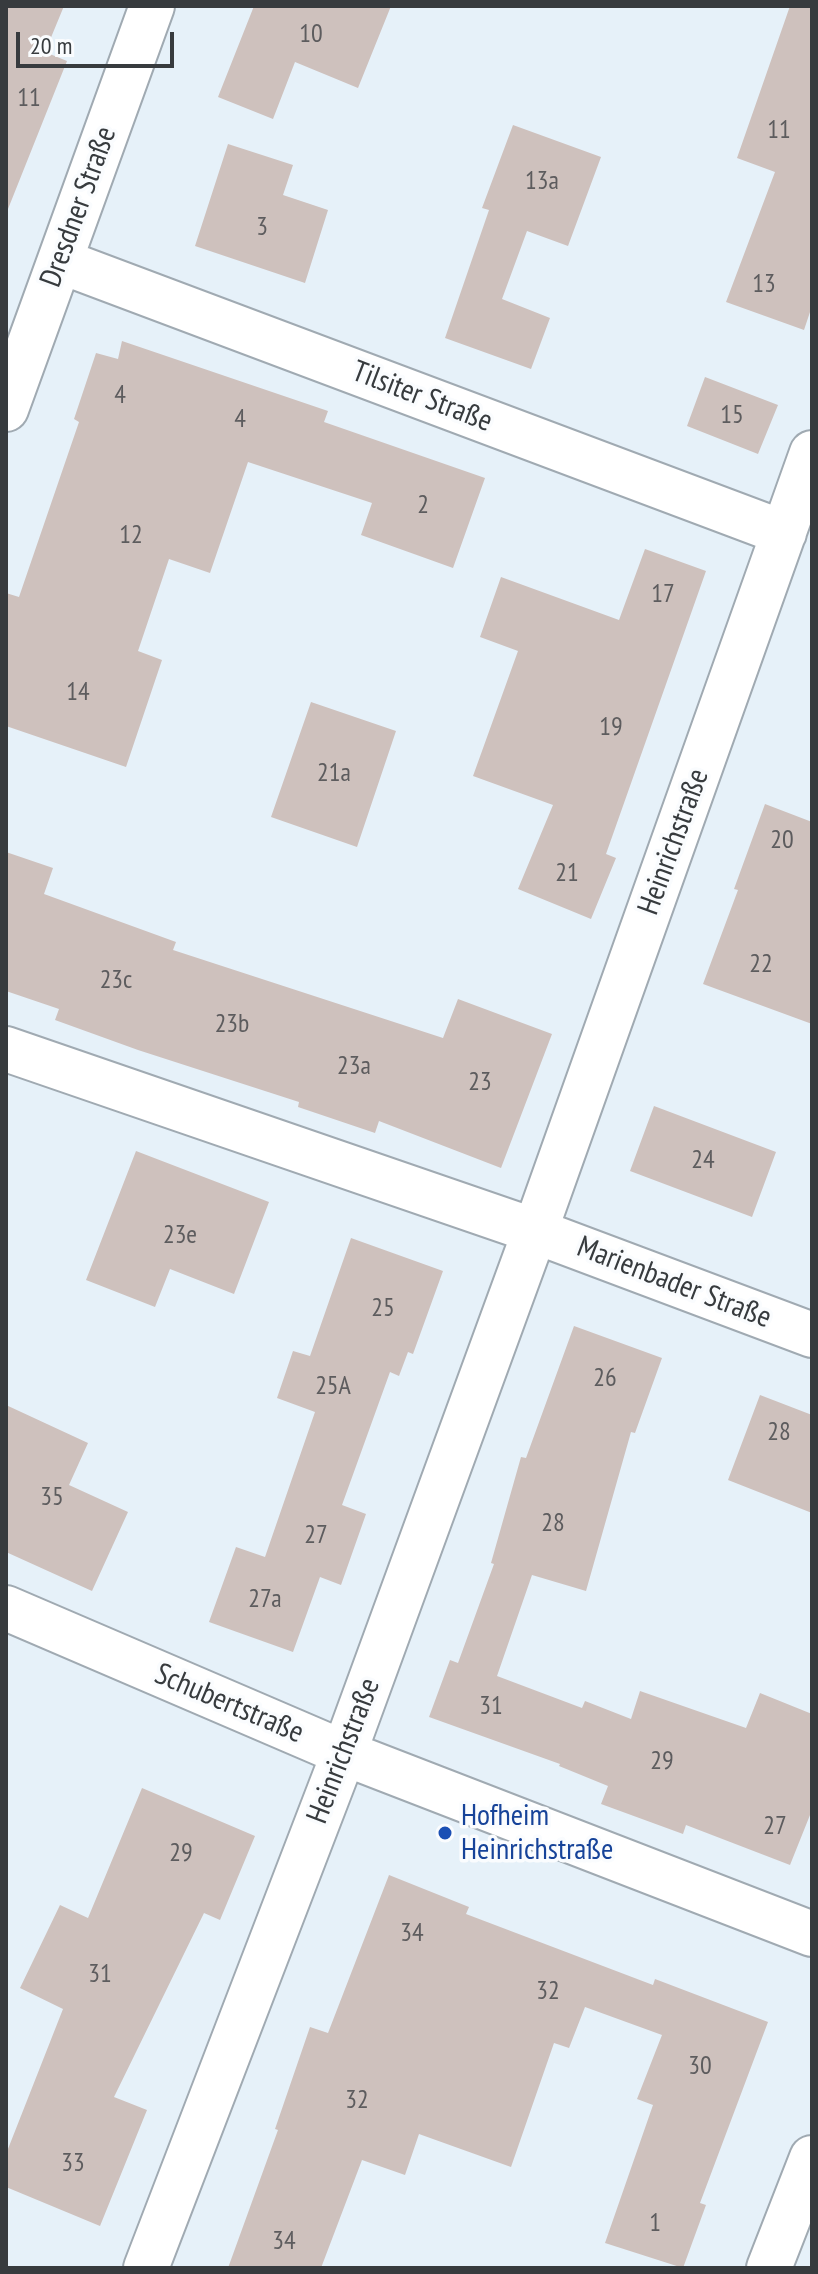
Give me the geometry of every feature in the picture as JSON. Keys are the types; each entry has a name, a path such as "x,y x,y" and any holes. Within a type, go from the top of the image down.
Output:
{"street":[{"name":"Dresdner Straße","path":"6,409 152,6"},
{"name":"Tilsiter Straße","path":"60,261 784,533"},
{"name":"Heinrichstraße","path":"146,2268 344,1753 809,468"},
{"path":"6,1049 535,1231"},
{"name":"Marienbader Straße","path":"535,1231 812,1335"},
{"name":"Schubertstraße","path":"6,1608 344,1753 812,1934"},
{"path":"769,2268 812,2158"}],"building":[{"path":"6,6 64,6 45,52 67,61 8,209 6,208"},
{"path":"254,6 391,6 358,88 295,62 273,119 218,97"},
{"path":"790,6 812,6 812,306 804,330 726,302 775,172 737,158"},
{"path":"513,125 601,157 568,246 527,231 502,299 550,318 531,369 445,338 489,210 482,208"},
{"path":"228,144 293,165 283,195 328,210 305,283 195,246"},
{"path":"122,341 328,411 324,422 485,478 453,568 361,535 372,503 248,462 210,573 169,559 138,651 162,660 126,767 6,726 6,593 19,597 79,422 74,419 96,353 118,359"},
{"path":"705,377 778,405 758,454 687,426"},
{"path":"645,549 706,571 606,854 616,858 591,919 518,889 553,805 473,776 518,651 480,637 501,577 619,620"},
{"path":"311,702 396,731 357,847 271,817"},
{"path":"765,804 812,822 812,1024 703,984 738,890 734,889"},
{"path":"6,852 53,868 44,894 176,942 173,950 443,1038 458,999 552,1034 501,1168 379,1121 375,1133 298,1107 299,1102 138,1050 55,1020 59,1009 6,991"},
{"path":"654,1106 776,1152 752,1217 630,1171"},
{"path":"136,1151 269,1202 234,1294 170,1269 155,1307 86,1280"},
{"path":"351,1238 443,1271 413,1354 408,1352 399,1376 390,1372 342,1505 366,1514 341,1585 320,1577 293,1652 209,1622 236,1547 265,1557 315,1412 277,1398 293,1351 310,1356"},
{"path":"574,1326 662,1358 635,1433 631,1432 586,1591 532,1575 497,1676 582,1708 585,1701 631,1719 640,1691 746,1728 760,1693 812,1714 812,1810 790,1865 686,1825 683,1834 601,1804 608,1786 560,1764 429,1717 450,1660 458,1663 494,1564 491,1563 521,1457 526,1458"},
{"path":"760,1395 812,1415 812,1513 728,1480"},
{"path":"6,1405 88,1443 69,1485 128,1512 92,1591 6,1552"},
{"path":"142,1788 255,1836 220,1920 204,1913 114,2097 147,2110 100,2226 6,2187 6,2154 63,2009 20,1988 60,1905 88,1918"},
{"path":"389,1875 469,1907 466,1914 653,1985 655,1979 768,2022 700,2203 706,2205 683,2268 605,2243 653,2105 637,2099 662,2035 585,2007 569,2048 554,2043 511,2167 419,2134 405,2175 362,2160 321,2268 228,2268 278,2130 275,2129 310,2027 328,2033"}],"place":[{"name":"Hofheim Heinrichstraße","path":"445,1833"}]}
